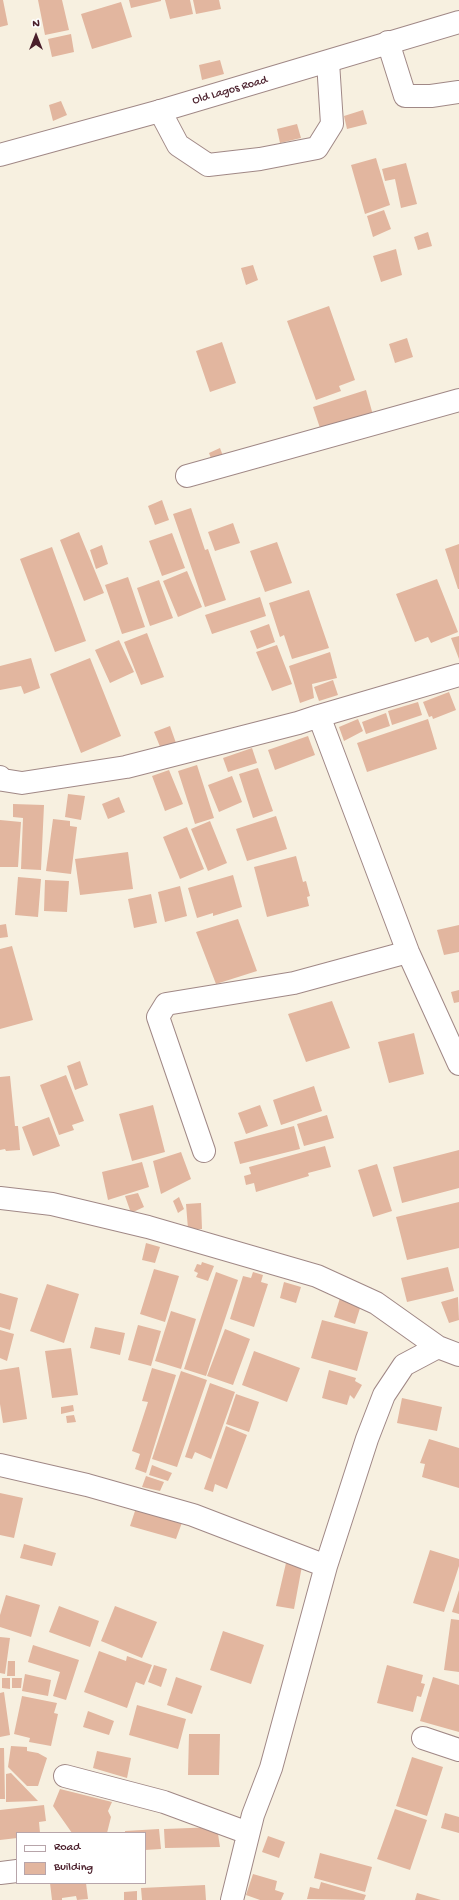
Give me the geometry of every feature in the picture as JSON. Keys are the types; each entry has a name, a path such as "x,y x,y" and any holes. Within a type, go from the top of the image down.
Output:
{"street":[{"name":"Old Lagos Road","path":"0,155 160,111 459,22"},
{"path":"388,42 405,96 423,97 459,92"},
{"path":"160,111 178,145 208,165 260,159 317,148 332,124 328,62"},
{"path":"187,476 459,400"},
{"path":"0,777 3,780 22,783 126,767 298,723 459,675"},
{"path":"318,716 408,952 459,1064"},
{"path":"204,1151 158,1017 166,1004 294,983 408,952"},
{"path":"0,1198 52,1204 148,1227 317,1276 376,1303 438,1347 459,1355"},
{"path":"232,1900 248,1833 275,1754 326,1566 367,1439 384,1395 404,1365 438,1347"},
{"path":"0,1465 87,1485 193,1514 326,1566"},
{"path":"423,1738 459,1750"},
{"path":"65,1776 164,1802 248,1833"},
{"path":"0,1872 16,1871"}],"building":[{"path":"0,0 3,0 8,25 0,27"},
{"path":"38,0 62,0 69,30 45,35"},
{"path":"129,0 161,0 161,1 131,8"},
{"path":"165,0 190,0 193,14 170,19"},
{"path":"193,0 219,0 221,9 196,14"},
{"path":"121,2 132,37 92,49 81,14"},
{"path":"71,34 74,52 52,57 48,39"},
{"path":"220,60 224,74 202,80 199,65"},
{"path":"61,101 67,115 53,121 49,105"},
{"path":"363,110 367,124 347,129 344,116"},
{"path":"297,124 301,138 280,143 277,129"},
{"path":"376,158 390,205 365,214 351,165"},
{"path":"406,163 417,204 401,208 395,179 385,181 382,169"},
{"path":"384,210 391,229 373,237 367,216"},
{"path":"428,232 432,246 418,250 414,237"},
{"path":"396,249 402,275 381,282 373,256"},
{"path":"253,265 258,280 246,285 241,268"},
{"path":"329,306 355,380 339,386 341,391 316,400 287,321"},
{"path":"407,338 413,357 395,363 389,344"},
{"path":"222,342 236,383 210,392 196,351"},
{"path":"366,390 373,415 322,434 313,407"},
{"path":"220,448 223,456 212,461 209,453"},
{"path":"162,500 169,520 155,525 148,506"},
{"path":"191,508 205,550 208,549 226,600 205,607 173,514"},
{"path":"233,523 240,543 215,551 208,532"},
{"path":"79,532 104,593 84,601 60,540"},
{"path":"172,533 185,568 162,576 149,541"},
{"path":"277,542 292,583 265,592 250,551"},
{"path":"459,544 459,589 458,589 445,549"},
{"path":"102,545 108,564 96,569 90,550"},
{"path":"52,547 86,641 55,652 20,559"},
{"path":"187,571 202,607 178,617 163,581"},
{"path":"128,577 145,627 122,634 105,585"},
{"path":"437,579 458,632 431,643 428,637 415,642 396,594"},
{"path":"159,580 173,618 150,626 137,588"},
{"path":"309,590 329,648 292,659 284,635 280,637 269,603"},
{"path":"260,597 266,616 212,634 205,615"},
{"path":"269,624 275,642 257,649 250,631"},
{"path":"147,633 164,677 141,685 124,642"},
{"path":"459,636 459,659 451,638"},
{"path":"119,640 134,672 110,683 95,650"},
{"path":"277,645 292,684 272,691 256,652"},
{"path":"330,652 337,678 312,684 314,698 300,703 289,666"},
{"path":"31,658 40,688 24,694 21,686 0,690 0,666"},
{"path":"90,658 121,736 81,753 50,674"},
{"path":"333,680 338,695 319,701 314,687"},
{"path":"449,692 456,710 433,719 432,716 429,717 423,702"},
{"path":"418,702 422,715 392,725 388,711"},
{"path":"386,713 390,726 366,734 362,722"},
{"path":"358,719 363,731 344,741 339,727"},
{"path":"428,719 437,749 367,772 357,743"},
{"path":"170,726 176,743 161,749 154,732"},
{"path":"308,736 315,755 275,770 268,750"},
{"path":"252,748 257,763 228,772 223,758"},
{"path":"197,765 214,818 195,824 178,771"},
{"path":"258,768 273,811 253,818 239,774"},
{"path":"169,770 183,804 165,811 152,776"},
{"path":"232,776 242,802 219,812 208,785"},
{"path":"68,794 85,796 81,820 65,817"},
{"path":"119,797 125,812 108,819 102,804"},
{"path":"13,804 44,805 41,870 21,869 23,818 13,817"},
{"path":"276,816 287,849 247,861 236,829"},
{"path":"53,819 70,821 70,826 77,827 71,874 46,871"},
{"path":"0,820 21,822 18,867 0,867"},
{"path":"210,821 227,863 208,871 191,829"},
{"path":"187,827 204,869 180,879 163,837"},
{"path":"128,852 133,889 80,895 75,859"},
{"path":"296,856 303,882 306,881 310,896 307,897 309,906 267,917 254,867"},
{"path":"233,875 242,907 213,916 213,913 197,918 188,888"},
{"path":"18,877 41,879 38,917 15,915"},
{"path":"45,880 69,881 67,912 44,911"},
{"path":"180,886 187,916 165,922 158,892"},
{"path":"151,894 157,923 134,928 128,899"},
{"path":"238,919 257,971 216,984 196,932"},
{"path":"6,924 8,937 0,938 0,925"},
{"path":"459,925 459,952 444,955 437,930"},
{"path":"12,946 33,1020 0,1029 0,949"},
{"path":"459,990 459,1002 454,1003 451,992"},
{"path":"332,1001 350,1048 306,1062 288,1014"},
{"path":"414,1033 424,1074 389,1083 378,1042"},
{"path":"80,1061 88,1085 75,1090 67,1066"},
{"path":"66,1075 84,1121 72,1125 74,1130 59,1135 40,1085"},
{"path":"10,1076 15,1126 18,1126 20,1150 6,1151 5,1149 0,1150 0,1077"},
{"path":"314,1086 322,1111 281,1125 273,1100"},
{"path":"153,1105 165,1152 132,1161 119,1114"},
{"path":"260,1105 268,1126 246,1134 238,1113"},
{"path":"327,1115 334,1138 304,1146 297,1124"},
{"path":"49,1117 60,1146 33,1156 22,1127"},
{"path":"294,1126 300,1149 240,1164 234,1142"},
{"path":"325,1146 331,1167 308,1173 309,1176 256,1192 254,1183 246,1185 244,1176 251,1174 249,1167"},
{"path":"459,1150 459,1188 402,1203 393,1167"},
{"path":"181,1152 191,1179 161,1194 153,1161"},
{"path":"142,1162 149,1187 108,1200 102,1172"},
{"path":"377,1164 392,1211 373,1217 358,1170"},
{"path":"138,1193 144,1207 131,1213 125,1196"},
{"path":"179,1197 184,1209 178,1213 173,1201"},
{"path":"459,1202 459,1248 407,1260 396,1217"},
{"path":"201,1203 202,1229 188,1229 186,1204"},
{"path":"146,1243 160,1247 155,1263 142,1260"},
{"path":"202,1262 214,1266 208,1281 196,1277 198,1273 194,1271 197,1264 201,1265"},
{"path":"448,1267 454,1291 407,1302 401,1278"},
{"path":"154,1269 179,1276 165,1322 140,1314"},
{"path":"216,1272 238,1280 206,1376 184,1369"},
{"path":"253,1272 263,1275 261,1282 268,1284 254,1327 230,1319 243,1276 251,1278"},
{"path":"284,1282 301,1287 296,1303 280,1298"},
{"path":"47,1284 79,1294 64,1343 30,1331"},
{"path":"0,1293 18,1298 10,1330 0,1327"},
{"path":"458,1297 459,1320 449,1323 441,1302"},
{"path":"340,1298 361,1305 355,1324 334,1317"},
{"path":"171,1311 196,1319 181,1369 155,1361"},
{"path":"322,1320 368,1332 357,1371 311,1358"},
{"path":"138,1325 161,1331 151,1366 128,1360"},
{"path":"95,1327 125,1333 120,1355 90,1348"},
{"path":"225,1329 250,1339 233,1385 207,1376"},
{"path":"0,1330 14,1334 7,1361 0,1358"},
{"path":"71,1348 78,1395 52,1398 45,1351"},
{"path":"254,1351 300,1368 287,1402 242,1385"},
{"path":"19,1367 27,1419 3,1423 0,1404 0,1370"},
{"path":"152,1368 176,1375 146,1473 135,1469 140,1454 132,1451 148,1402 142,1401"},
{"path":"329,1370 356,1378 355,1381 362,1385 354,1399 350,1395 347,1405 322,1398"},
{"path":"181,1371 207,1380 177,1467 152,1459"},
{"path":"210,1383 235,1392 211,1459 195,1452 192,1459 185,1457"},
{"path":"236,1394 259,1402 249,1432 226,1424"},
{"path":"402,1398 442,1407 437,1431 397,1423"},
{"path":"73,1405 74,1411 61,1414 61,1407"},
{"path":"74,1415 76,1422 67,1423 66,1416"},
{"path":"226,1426 247,1435 227,1489 215,1484 213,1492 204,1489"},
{"path":"429,1439 459,1448 459,1488 422,1477 425,1464 420,1463"},
{"path":"152,1465 172,1473 168,1481 149,1475"},
{"path":"146,1476 164,1482 160,1491 142,1487"},
{"path":"0,1493 23,1498 14,1538 0,1535"},
{"path":"137,1505 184,1517 176,1539 130,1526"},
{"path":"24,1544 56,1553 52,1566 20,1558"},
{"path":"430,1550 459,1559 459,1566 444,1612 413,1603"},
{"path":"286,1563 302,1566 294,1609 276,1606"},
{"path":"459,1590 459,1614 452,1612"},
{"path":"6,1595 40,1605 31,1637 0,1627 0,1615"},
{"path":"59,1606 99,1621 90,1647 49,1632"},
{"path":"115,1606 157,1622 142,1658 101,1641"},
{"path":"451,1619 459,1620 459,1672 444,1670"},
{"path":"223,1631 264,1645 251,1684 210,1670"},
{"path":"0,1637 10,1638 5,1674 0,1673"},
{"path":"33,1645 79,1660 66,1700 53,1696 60,1672 28,1662"},
{"path":"99,1651 126,1661 127,1656 152,1665 144,1685 136,1682 127,1708 84,1692"},
{"path":"8,1661 15,1661 15,1676 7,1676"},
{"path":"154,1665 167,1669 161,1687 148,1682"},
{"path":"387,1665 423,1675 421,1683 425,1684 421,1697 417,1696 413,1712 377,1703"},
{"path":"25,1674 51,1680 48,1696 22,1691"},
{"path":"176,1677 202,1686 192,1714 167,1705"},
{"path":"433,1677 459,1685 459,1732 420,1721"},
{"path":"2,1678 10,1678 10,1689 2,1688"},
{"path":"12,1678 22,1678 21,1688 12,1688"},
{"path":"4,1692 10,1735 0,1737 0,1693"},
{"path":"22,1696 57,1703 54,1713 58,1714 51,1746 29,1742 30,1738 14,1734"},
{"path":"137,1705 186,1719 178,1749 129,1735"},
{"path":"88,1711 114,1721 109,1735 83,1727"},
{"path":"189,1734 220,1734 219,1775 188,1775"},
{"path":"11,1746 27,1747 27,1751 38,1753 47,1758 38,1786 27,1786 8,1767"},
{"path":"0,1748 4,1748 5,1799 0,1799"},
{"path":"97,1751 131,1758 127,1778 93,1768"},
{"path":"412,1757 443,1767 427,1816 396,1806"},
{"path":"11,1773 38,1801 6,1802 6,1774"},
{"path":"60,1789 112,1802 108,1811 111,1817 107,1832 71,1832 53,1806"},
{"path":"44,1805 46,1821 39,1822 40,1832 16,1832 16,1838 0,1840 0,1810"},
{"path":"395,1809 427,1820 410,1870 377,1859"},
{"path":"445,1813 459,1817 459,1833 441,1828"},
{"path":"217,1827 220,1847 165,1848 164,1829"},
{"path":"159,1829 161,1849 146,1850 146,1832 125,1831"},
{"path":"268,1836 285,1842 279,1858 262,1852"},
{"path":"320,1853 372,1867 365,1892 314,1878"},
{"path":"253,1874 277,1881 275,1890 284,1893 281,1900 260,1900 246,1895"},
{"path":"321,1882 366,1895 364,1900 307,1899 310,1887 319,1889"},
{"path":"50,1884 86,1884 88,1899 77,1900 76,1896 62,1898 62,1900 52,1900"},
{"path":"205,1885 206,1900 142,1900 141,1888"},
{"path":"137,1891 137,1900 124,1900 124,1892"},
{"path":"417,1893 441,1900 415,1900"}]}
